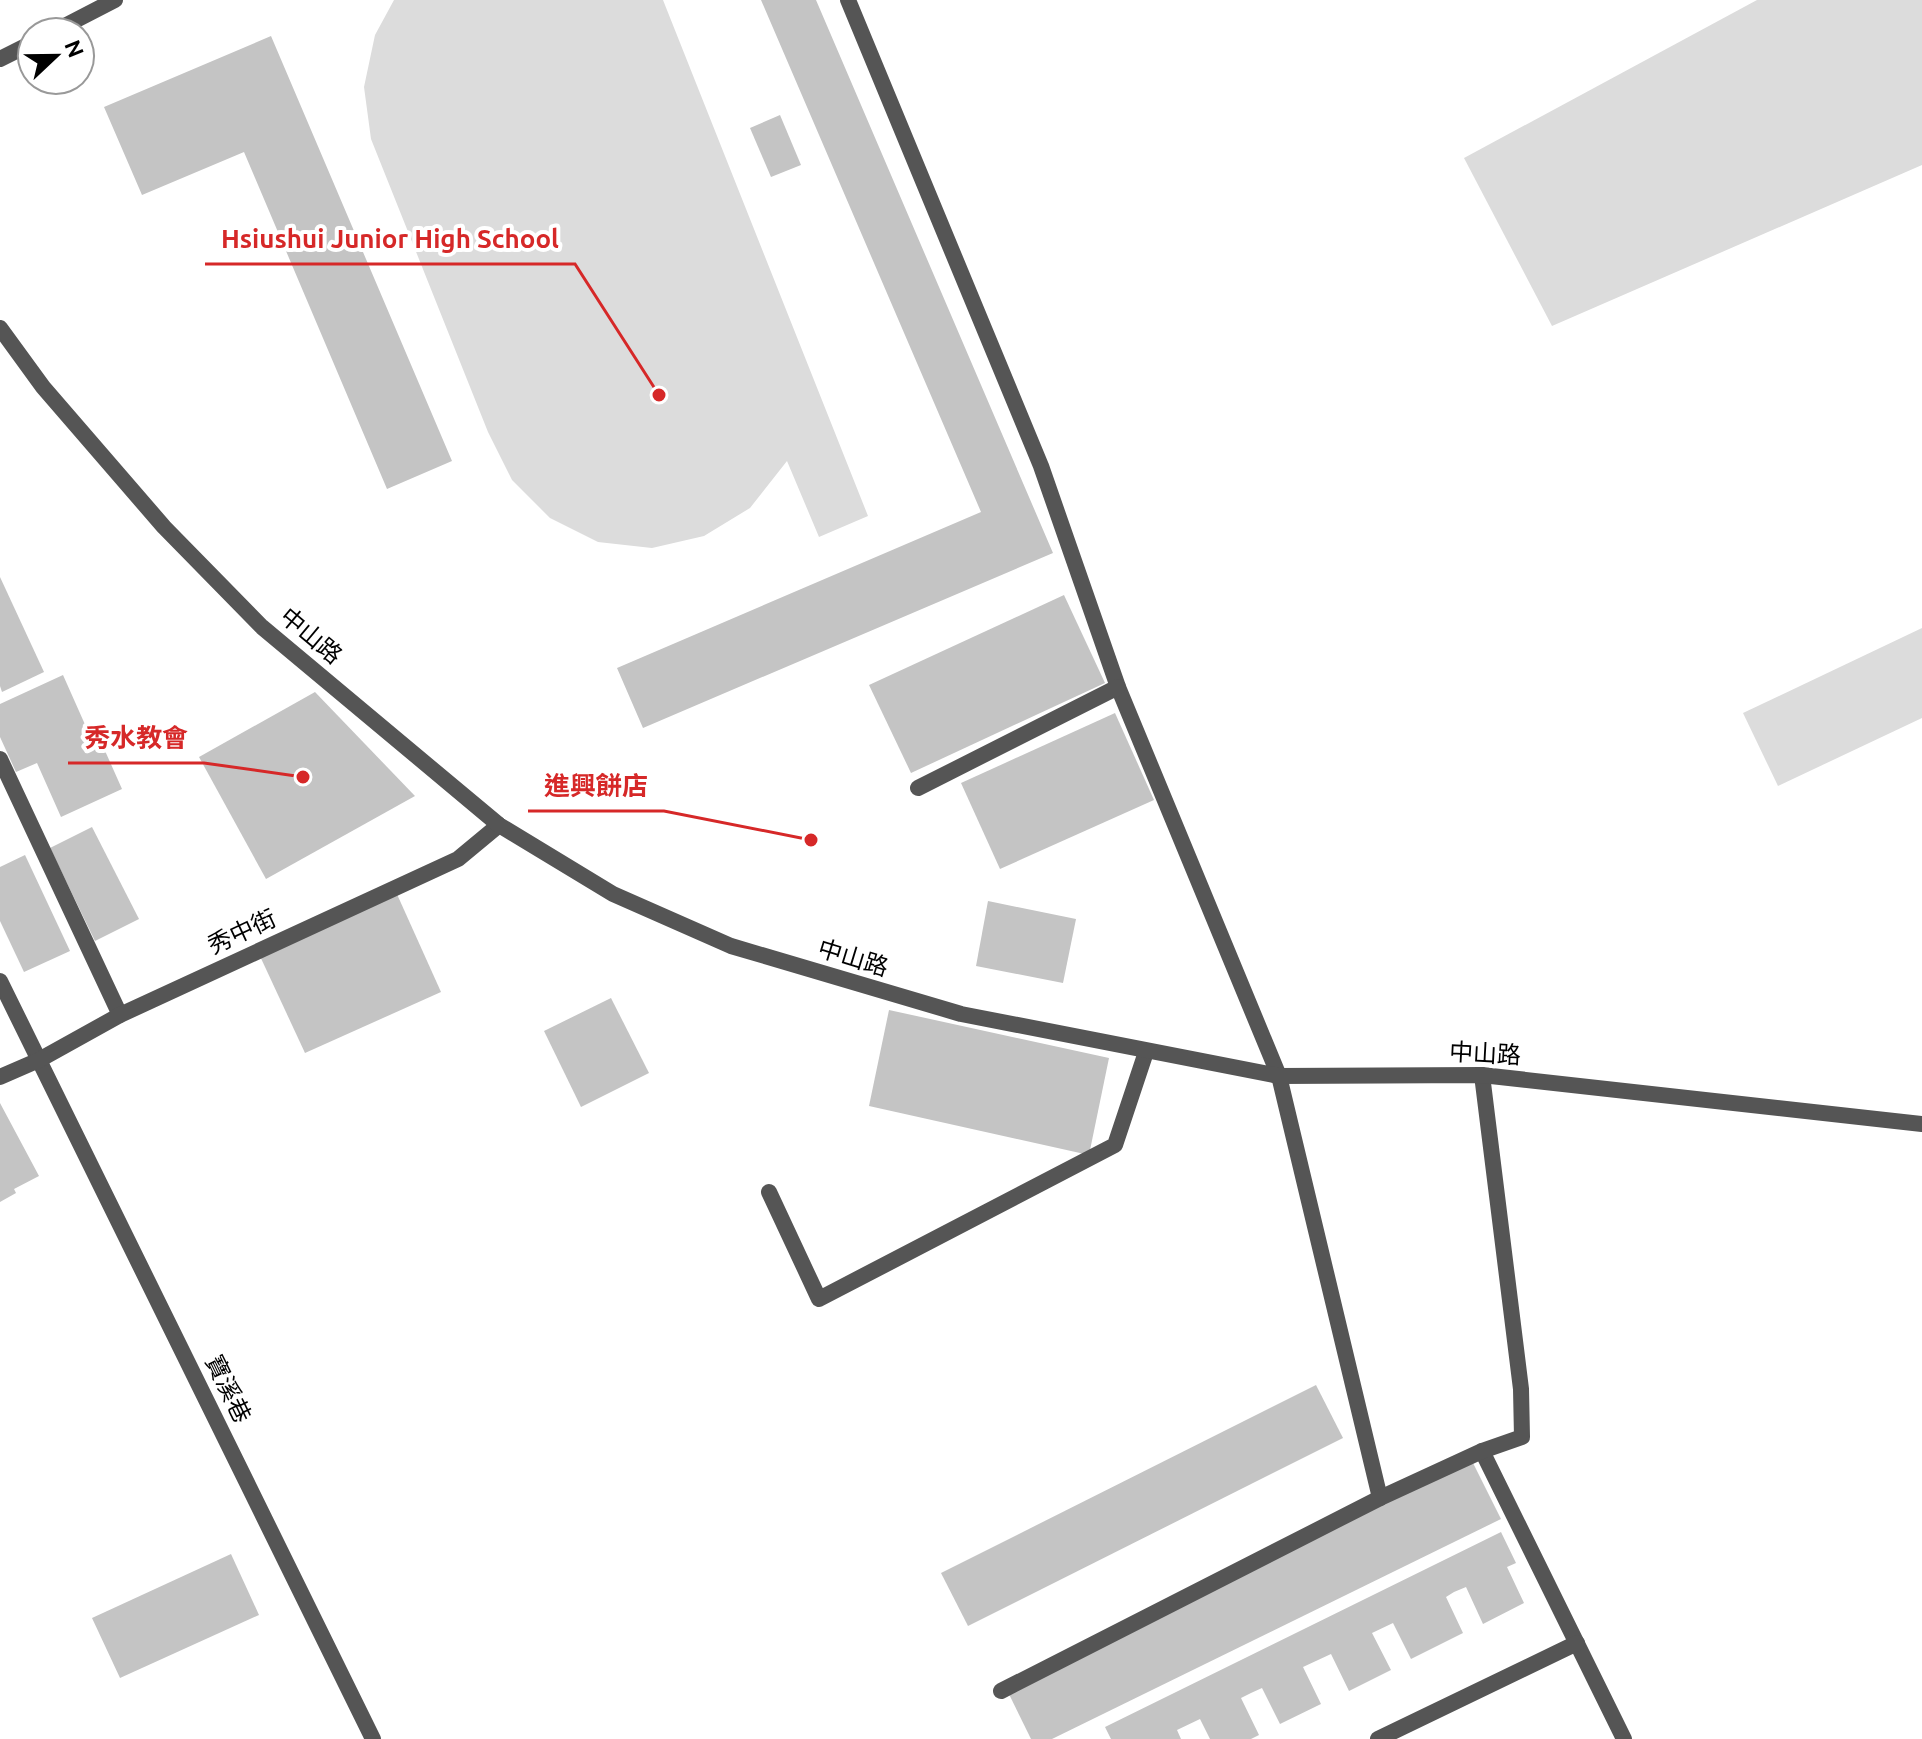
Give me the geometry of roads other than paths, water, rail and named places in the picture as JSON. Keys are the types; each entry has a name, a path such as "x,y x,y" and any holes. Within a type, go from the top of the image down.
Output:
{"street":[{"path":"84,16 115,0"},
{"path":"848,0 1041,466 1118,687 1279,1076 1380,1498"},
{"name":"中山路","path":"0,328 43,387 164,527 262,627 499,825 613,894 731,946 961,1014 1279,1076 1482,1075 1922,1124"},
{"path":"918,788 1118,687"},
{"path":"0,759 120,1015"},
{"name":"秀中街","path":"0,1077 39,1060 120,1015 458,859 499,825"},
{"name":"寶溪巷","path":"0,981 373,1739"},
{"path":"769,1192 819,1299 1115,1145 1146,1052"},
{"path":"1001,1691 1380,1498 1482,1451 1522,1437 1521,1389 1482,1075"},
{"path":"1482,1451 1624,1739"},
{"path":"1378,1739 1577,1643"}],"place":[{"name":"Hsiushui Junior High School","path":"659,395"},
{"name":"秀水教會","path":"303,777"},
{"name":"進興餅店","path":"811,840"}]}
